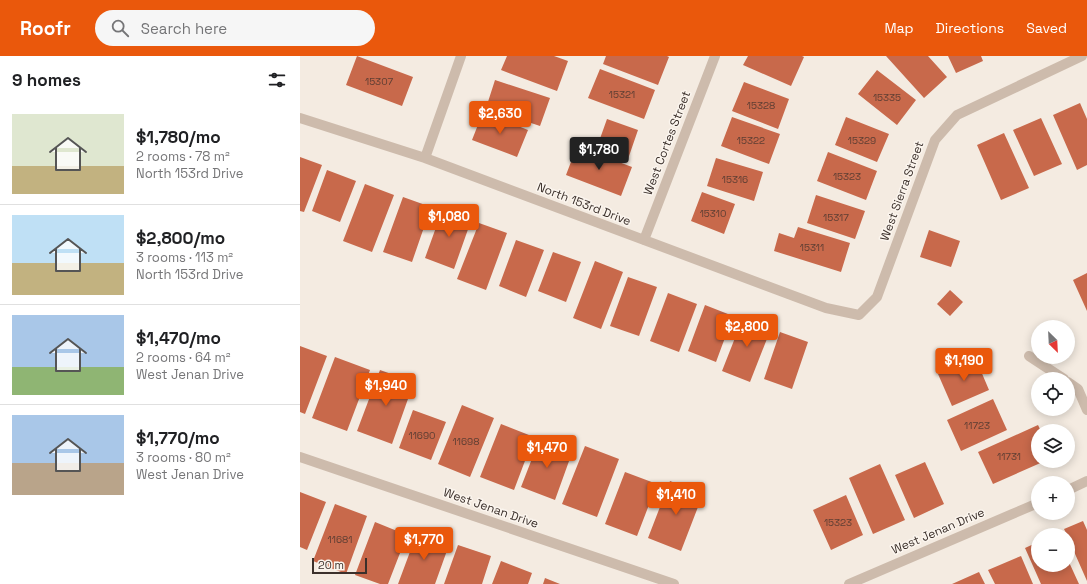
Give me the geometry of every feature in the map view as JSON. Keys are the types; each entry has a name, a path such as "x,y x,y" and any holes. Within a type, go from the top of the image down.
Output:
{"street":[{"path":"426,158 461,56"},
{"name":"West Cortes Street","path":"644,240 714,56"},
{"name":"West Sierra Street","path":"859,315 878,297 934,140 957,115 1082,56"},
{"name":"North 153rd Drive","path":"300,118 426,158 826,308 859,315"},
{"path":"1029,356 1053,372"},
{"path":"1075,387 1078,389 1087,410"},
{"name":"West Jenan Drive","path":"300,457 674,584"},
{"path":"1075,487 1087,481"},
{"name":"West Jenan Drive","path":"849,584 1031,506"}],"building":[{"path":"357,56 413,77 402,106 346,85"},
{"path":"507,56 554,56 568,61 557,91 501,70"},
{"path":"606,56 669,57 658,85 603,64"},
{"path":"748,56 804,57 791,86 743,65"},
{"path":"886,56 928,56 947,77 924,98"},
{"path":"948,56 981,56 983,61 956,73"},
{"path":"600,69 655,90 644,119 588,98"},
{"path":"877,70 916,100 897,125 858,94"},
{"path":"495,80 550,98 540,126 486,108"},
{"path":"744,82 789,99 778,129 732,111"},
{"path":"1080,103 1087,119 1087,165 1077,170 1053,115"},
{"path":"483,112 528,130 517,157 472,140"},
{"path":"732,117 780,134 769,164 721,146"},
{"path":"846,117 889,134 877,162 835,145"},
{"path":"1041,118 1062,164 1034,176 1013,130"},
{"path":"607,119 638,130 628,159 597,147"},
{"path":"1004,133 1029,188 1001,200 977,145"},
{"path":"577,146 632,167 621,196 566,175"},
{"path":"828,152 877,171 866,200 817,181"},
{"path":"300,157 322,165 304,212 300,211"},
{"path":"716,158 763,172 754,201 707,186"},
{"path":"327,170 356,181 340,222 312,211"},
{"path":"365,184 394,195 372,252 343,241"},
{"path":"702,192 735,204 724,234 691,221"},
{"path":"816,195 865,211 855,239 807,223"},
{"path":"403,197 431,207 412,262 383,252"},
{"path":"443,208 472,218 454,269 425,258"},
{"path":"479,223 507,233 486,290 457,279"},
{"path":"798,227 850,243 841,272 774,251 779,233 794,238"},
{"path":"929,230 960,241 951,267 920,257"},
{"path":"516,240 544,250 526,297 499,286"},
{"path":"553,252 581,262 566,302 538,291"},
{"path":"595,261 623,272 601,329 573,318"},
{"path":"1087,273 1087,311 1073,280"},
{"path":"628,277 657,287 639,336 610,326"},
{"path":"950,290 963,302 950,316 937,304"},
{"path":"668,293 697,304 679,352 650,341"},
{"path":"705,305 733,316 716,362 688,351"},
{"path":"744,315 772,326 750,382 722,371"},
{"path":"780,332 808,342 792,389 764,379"},
{"path":"300,346 327,356 305,414 300,412"},
{"path":"335,357 370,370 347,431 312,418"},
{"path":"975,357 989,390 952,406 938,374"},
{"path":"380,370 414,382 392,444 357,431"},
{"path":"993,399 1007,430 961,451 947,420"},
{"path":"462,405 494,418 470,477 438,464"},
{"path":"413,410 446,422 431,460 399,448"},
{"path":"501,424 534,437 514,490 480,477"},
{"path":"1031,428 1031,467 993,484 978,452"},
{"path":"540,438 573,450 555,500 521,487"},
{"path":"585,446 619,459 597,517 562,504"},
{"path":"925,462 944,504 914,518 895,475"},
{"path":"880,464 905,520 873,534 849,478"},
{"path":"625,472 657,484 637,536 605,524"},
{"path":"670,481 703,494 681,551 648,538"},
{"path":"300,492 326,502 307,550 300,547"},
{"path":"846,495 863,535 831,550 813,510"},
{"path":"335,504 367,516 346,574 313,561"},
{"path":"1083,521 1087,530 1087,581 1075,554 1075,528 1066,528"},
{"path":"375,522 407,535 388,584 380,584 355,575"},
{"path":"417,533 449,545 435,584 398,584"},
{"path":"458,545 491,556 482,584 444,584"},
{"path":"1031,545 1031,562 1025,548"},
{"path":"1021,556 1033,584 995,584 988,570"},
{"path":"501,561 532,573 528,584 492,584"},
{"path":"979,572 985,584 952,584"},
{"path":"1036,572 1074,572 1079,584 1041,584"},
{"path":"545,578 560,584 543,584"}]}
